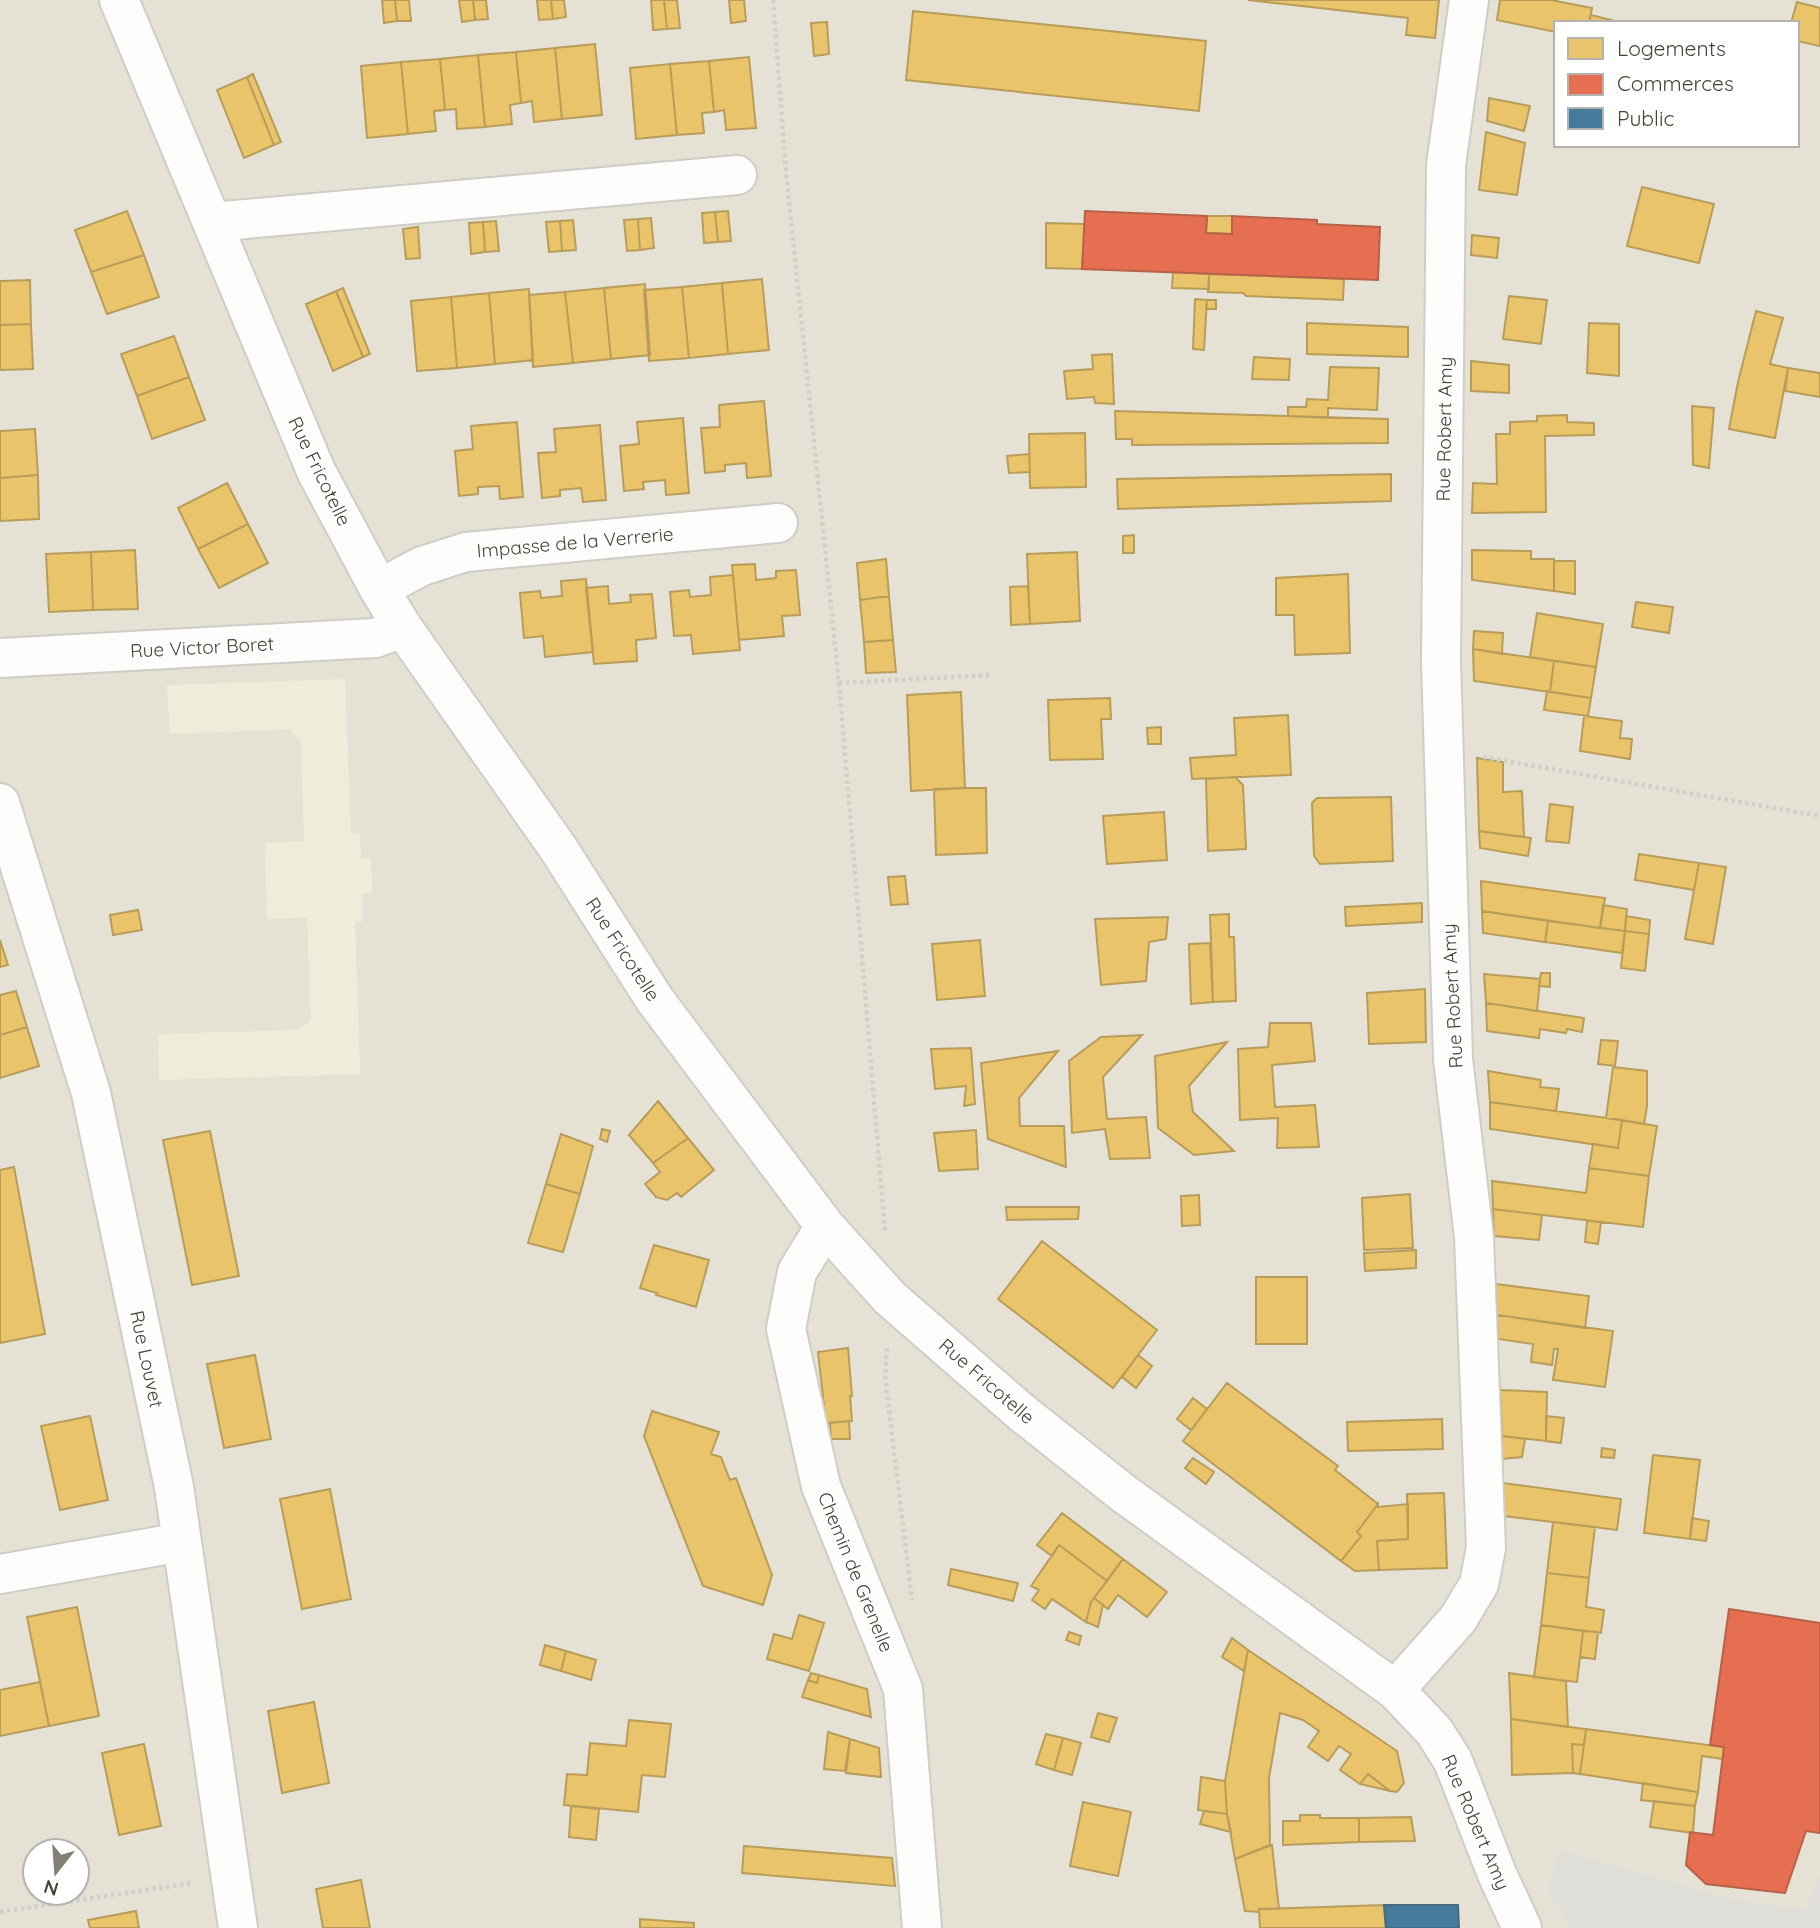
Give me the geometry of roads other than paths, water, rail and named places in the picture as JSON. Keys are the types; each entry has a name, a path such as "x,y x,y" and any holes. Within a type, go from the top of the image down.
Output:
{"street":[{"name":"Rue Fricotelle","path":"119,0 316,471 379,589 403,628 558,848 656,1000 825,1226 890,1298 1021,1412 1123,1493 1395,1690"},
{"name":"Rue Robert Amy","path":"1469,0 1447,165 1441,661 1453,1059 1474,1237 1486,1548 1479,1584 1458,1619 1395,1690 1434,1731 1453,1761 1497,1874 1522,1928"},
{"path":"212,222 737,175"},
{"name":"Impasse de la Verrerie","path":"379,589 422,566 466,552 778,523"},
{"name":"Rue Victor Boret","path":"0,657 375,638 403,628"},
{"name":"Rue Louvet","path":"0,803 91,1093 174,1487 239,1928"},
{"name":"Chemin de Grenelle","path":"825,1226 797,1272 786,1329 821,1486 903,1689 922,1928"},
{"path":"0,1574 183,1542"}]}
